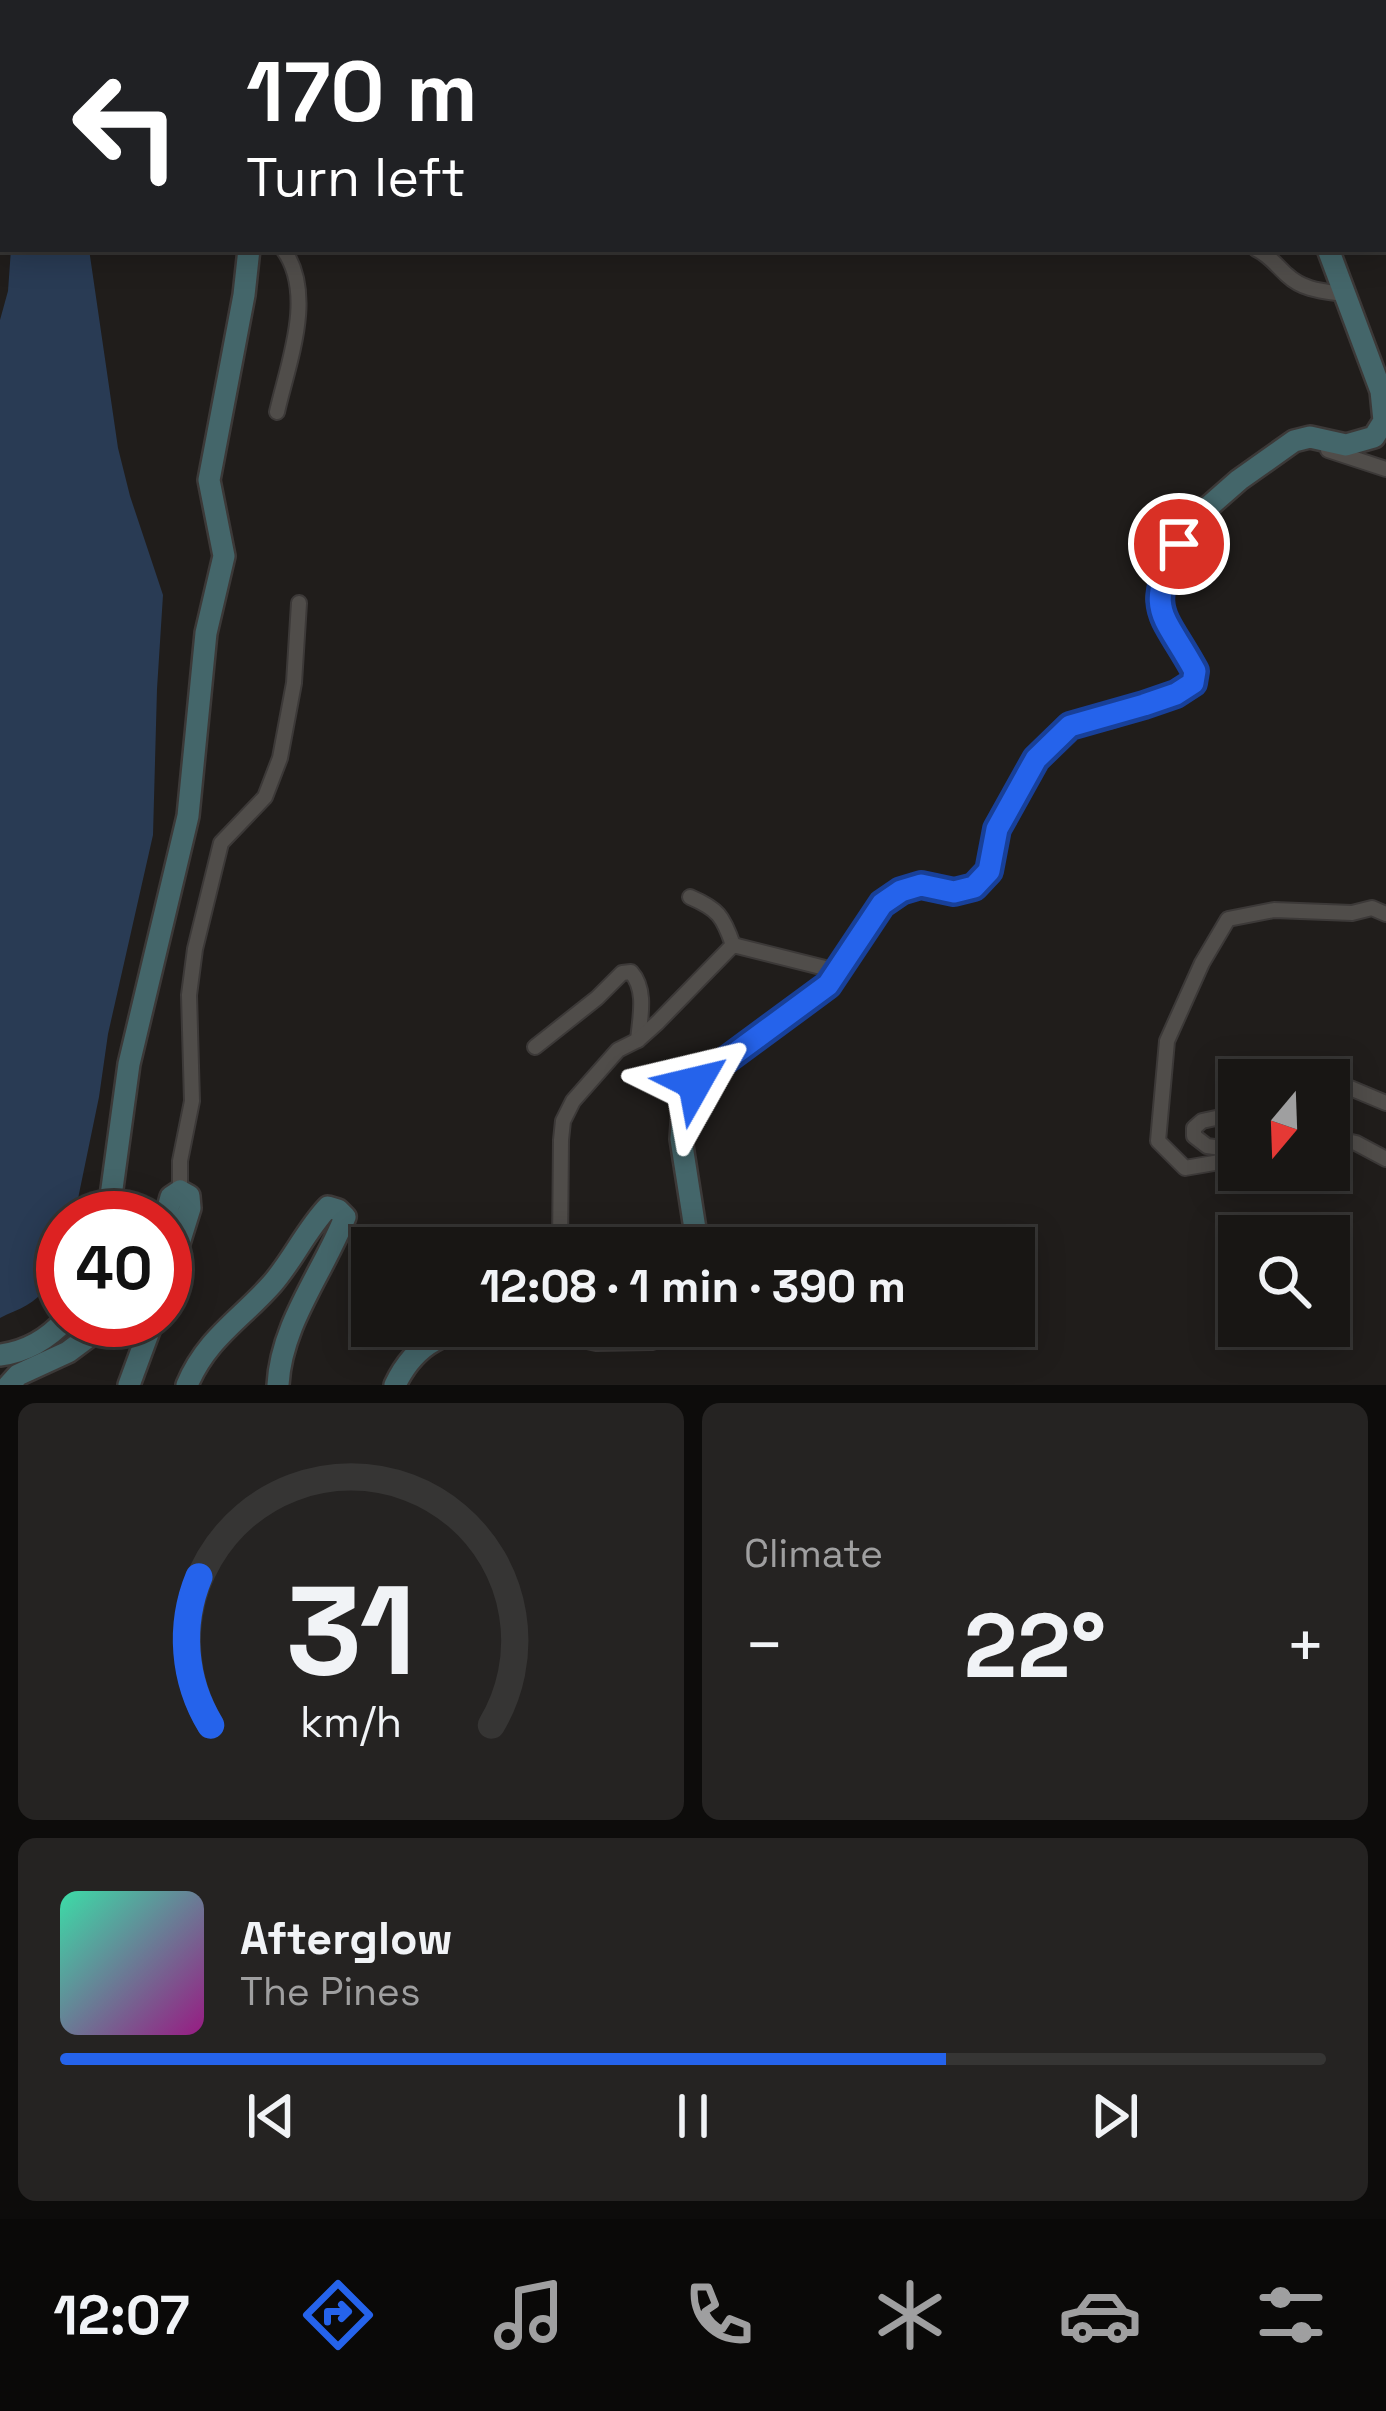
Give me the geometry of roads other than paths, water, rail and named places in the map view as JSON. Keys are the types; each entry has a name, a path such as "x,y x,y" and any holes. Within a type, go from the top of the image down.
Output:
{"street":[{"path":"112,1191 129,1064 188,816 206,633 224,556 209,480 249,252"},
{"path":"277,412 295,334 299,286 285,252"},
{"path":"1262,252 1291,279 1312,290 1343,294"},
{"path":"695,1227 681,1139 682,1111 695,1083 828,985 882,904 921,885 954,892 974,887 989,871 997,829 1036,759 1070,726 1154,702 1193,683 1195,671 1163,619 1158,598 1190,523 1294,441 1310,437 1346,445 1374,437 1384,421 1381,391 1329,252"},
{"path":"1294,441 1386,469"},
{"path":"180,1191 180,1161 192,1101 189,995 195,949 221,843 265,797 280,758 294,683 299,604"},
{"path":"690,897 713,907 733,945"},
{"path":"1218,1162 1185,1168 1159,1141 1167,1041 1202,963 1228,920 1274,910 1352,913 1372,908 1386,914"},
{"path":"733,945 837,971"},
{"path":"560,1227 563,1121 573,1101 618,1050 638,1040 733,945"},
{"path":"535,1047 622,973 631,972 641,991 638,1040"},
{"path":"1350,1088 1386,1103"},
{"path":"1218,1118 1202,1121 1194,1128 1194,1136 1207,1146 1218,1147"},
{"path":"1350,1142 1386,1159"},
{"path":"187,1385 219,1333 271,1285 328,1207 338,1210 345,1217 302,1302 279,1362 278,1385"},
{"path":"0,1355 20,1353 36,1343"},
{"path":"9,1385 18,1375 75,1347"},
{"path":"128,1385 143,1347"},
{"path":"394,1385 406,1361 421,1347"}],"water":[{"path":"11,252 89,252 118,448 163,595 153,835 108,1034 80,1191 36,1191 36,1298 0,1318 0,320"}]}
